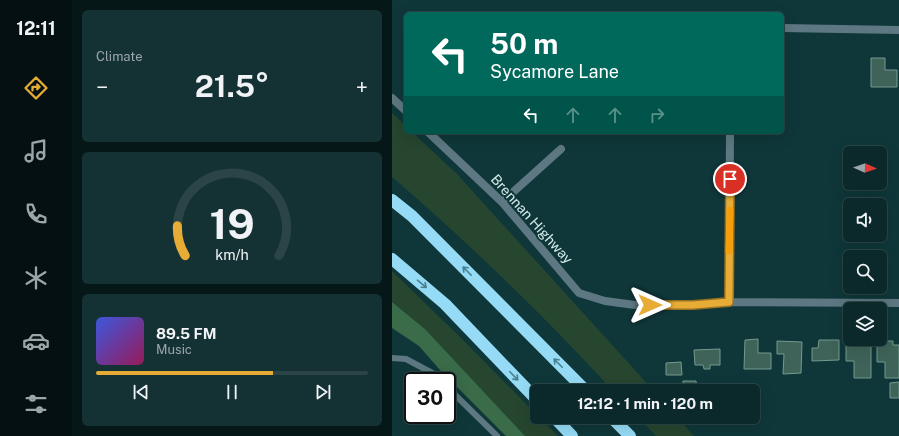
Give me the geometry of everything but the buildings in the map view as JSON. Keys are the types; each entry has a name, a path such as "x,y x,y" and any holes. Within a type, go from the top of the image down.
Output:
{"highway":[{"path":"392,200 412,216 579,384"},
{"path":"392,259 445,304 530,393"},
{"path":"561,424 572,436"},
{"path":"618,424 630,436"}],"street":[{"path":"784,28 899,30"},
{"path":"392,98 404,109"},
{"name":"Brennan Highway","path":"430,134 502,202 579,293 605,301 635,305 693,305 729,302"},
{"path":"730,134 729,302 899,303"},
{"path":"502,202 561,149"}],"lane":[{"path":"392,358 406,359 430,372"},
{"path":"456,396 497,436"}],"green space":[{"path":"392,113 404,124 404,134 414,134 457,174 648,384 606,384 506,281 450,228 392,177"},
{"path":"392,271 530,408 530,424 546,424 558,436 525,436 425,329 392,302"},
{"path":"392,302 425,329 525,436 506,436 456,386 456,372 442,372 419,346 392,328"},
{"path":"645,424 683,424 694,436 656,436"}],"slow traffic":[{"path":"729,251 730,210"}],"route":[{"path":"650,305 693,305 729,302 730,179"}]}
